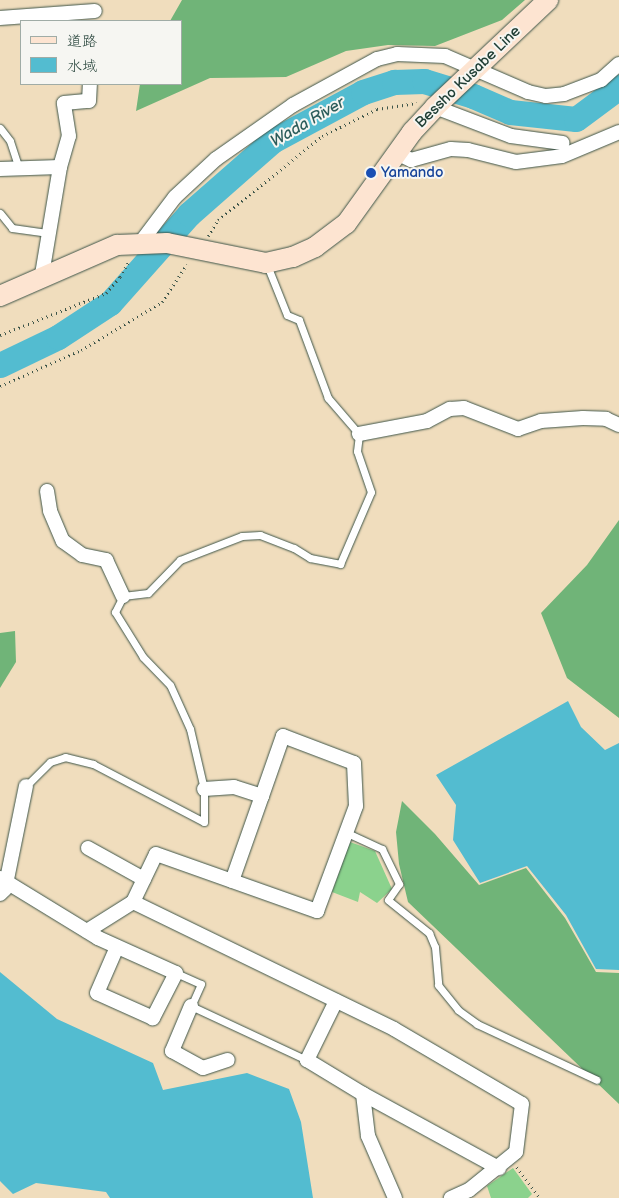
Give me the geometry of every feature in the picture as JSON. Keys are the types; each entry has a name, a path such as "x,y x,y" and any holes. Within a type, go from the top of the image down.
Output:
{"main road":[{"name":"Bessho Kusabe Line","path":"0,296 117,245 141,242 188,248 266,263 293,257 315,247 346,224 367,199 396,153 437,105 548,0"}],"street":[{"path":"0,18 94,11"},
{"path":"141,242 175,197 216,159 293,105 377,59 397,54 446,56 475,71 528,92 546,96 564,94 601,80 619,64"},
{"path":"40,280 60,167 69,136 64,103 89,101 90,85"},
{"path":"437,105 511,136 564,143"},
{"path":"396,153 411,160 451,149 468,150 516,162 562,156 619,132"},
{"path":"0,169 18,166 60,167"},
{"path":"359,434 427,421 450,409 464,408 518,429 540,421 583,418 606,419 619,425"},
{"path":"47,491 50,511 63,541 82,554 106,560 123,596"},
{"path":"87,931 133,902 156,854 232,881 317,911 356,806 354,763 283,736 232,881"},
{"path":"26,786 2,885 87,931 176,973 154,1018 97,993 117,946"},
{"path":"204,789 234,787 262,796"},
{"path":"88,848 144,878"},
{"path":"133,902 394,1029 522,1104 516,1152 499,1168 469,1190 451,1198"},
{"path":"336,1001 307,1060 364,1094 499,1168"},
{"path":"191,1006 172,1051 203,1068 228,1060"},
{"path":"364,1094 368,1136 395,1198"}],"lane":[{"path":"0,128 10,141 18,166"},
{"path":"0,213 12,228 49,233"},
{"path":"26,786 50,762 65,757 93,764 204,822 204,789 190,729 170,685 143,657 115,612 123,596 148,593 180,560 242,536 260,535 294,548 310,558 330,565 340,564 371,492 358,451 359,434 328,398 299,320 287,315 266,263"},
{"path":"345,832 382,849 399,884 388,900 429,933 436,947 438,985 458,1010 477,1024 597,1080"},
{"path":"176,973 201,984 191,1006 307,1060"}],"path":[{"path":"0,335 106,292 120,277 141,242"},
{"path":"510,1158 540,1198"}],"green space":[{"path":"182,0 525,0 502,20 435,46 388,45 346,51 286,77 210,78 136,111 140,85 182,85 182,20 171,20"},
{"path":"619,520 619,718 567,678 541,613 587,565"},
{"path":"15,631 16,662 0,688 0,633"},
{"path":"402,801 435,834 479,885 526,868 565,918 596,972 619,973 619,1104 408,902 399,864 396,832"},
{"path":"350,842 375,851 392,889 377,903 360,892 358,902 332,892"},
{"path":"513,1168 532,1194 528,1198 491,1198 487,1186"}],"water":[{"path":"568,701 581,727 605,750 619,743 619,970 596,969 566,915 527,866 480,883 453,840 456,805 436,775"},
{"path":"0,972 57,1019 153,1063 163,1090 247,1073 289,1089 301,1122 313,1198 110,1198 106,1192 36,1183 13,1194 0,1181"}],"waterway":[{"name":"Wada River","path":"0,365 58,337 110,303 189,214 272,141 363,92 394,82 424,81 473,96 510,112 576,119 619,87"}],"place":[{"name":"Yamando","path":"371,173"}]}
